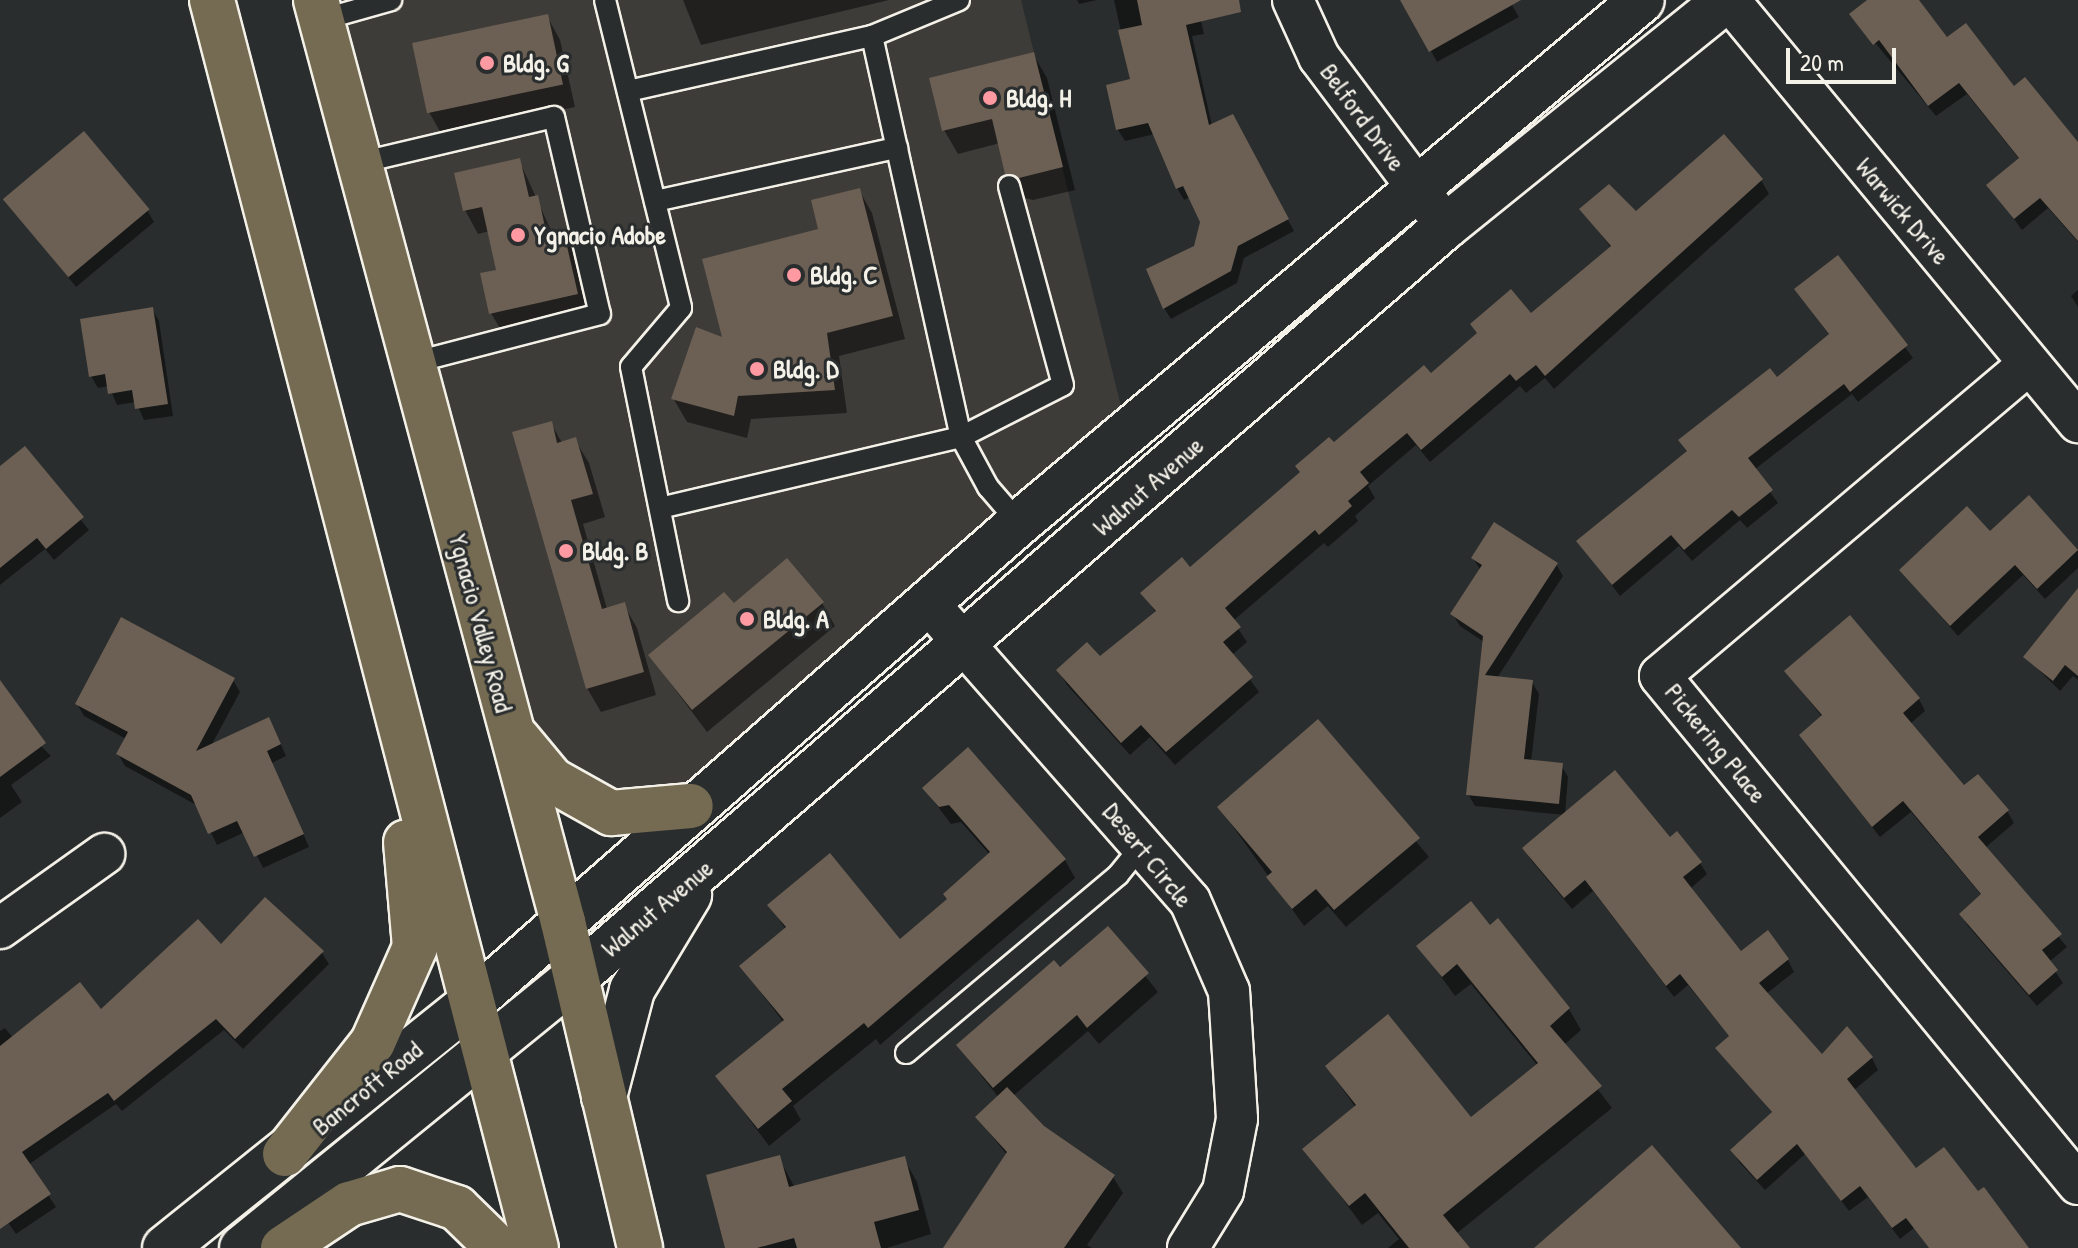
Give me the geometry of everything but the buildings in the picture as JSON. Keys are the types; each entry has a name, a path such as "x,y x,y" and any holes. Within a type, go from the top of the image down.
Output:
{"highway":[{"path":"212,0 387,665 470,1004 536,1248"},
{"name":"Ygnacio Valley Road","path":"318,10 563,922 640,1248"},
{"path":"285,1154 373,1042 415,947 412,867 391,778 387,665"},
{"path":"509,727 552,780 611,813 691,806"},
{"path":"283,1248 349,1204 400,1189 457,1208 498,1248"}],"street":[{"name":"Belford Drive","path":"1293,0 1319,57 1446,226"},
{"name":"Walnut Avenue","path":"563,922 691,806 929,604 1019,523 1642,0"},
{"name":"Walnut Avenue","path":"576,977 966,645 1446,226 1727,0"},
{"name":"Warwick Drive","path":"1727,0 2078,422"},
{"name":"Pickering Place","path":"2029,364 1660,676 2078,1184"},
{"name":"Desert Circle","path":"929,604 1190,901 1229,991 1237,1119 1223,1191 1188,1248"},
{"path":"0,928 104,854"},
{"path":"604,1097 632,990 707,865"},
{"name":"Bancroft Road","path":"165,1248 470,1004 563,922"},
{"name":"Bancroft Road","path":"242,1248 482,1050 576,977"}],"lane":[{"path":"318,10 391,0"},
{"path":"605,0 681,308 631,367 678,601"},
{"path":"628,91 872,36 959,0"},
{"path":"872,36 961,437 988,487 1019,523"},
{"path":"359,163 554,117 600,314 412,363"},
{"path":"655,201 897,148"},
{"path":"660,508 961,437 1063,385 1009,186"},
{"path":"906,1053 1118,875 1142,845"}],"shaded area":[{"path":"316,0 1021,0 1128,435 691,806 611,813 509,727"}],"place":[{"name":"Bldg. G","path":"487,63"},
{"name":"Bldg. H","path":"990,98"},
{"name":"Ygnacio Adobe","path":"518,235"},
{"name":"Bldg. C","path":"794,275"},
{"name":"Bldg. D","path":"757,369"},
{"name":"Bldg. B","path":"566,551"},
{"name":"Bldg. A","path":"747,619"}]}
